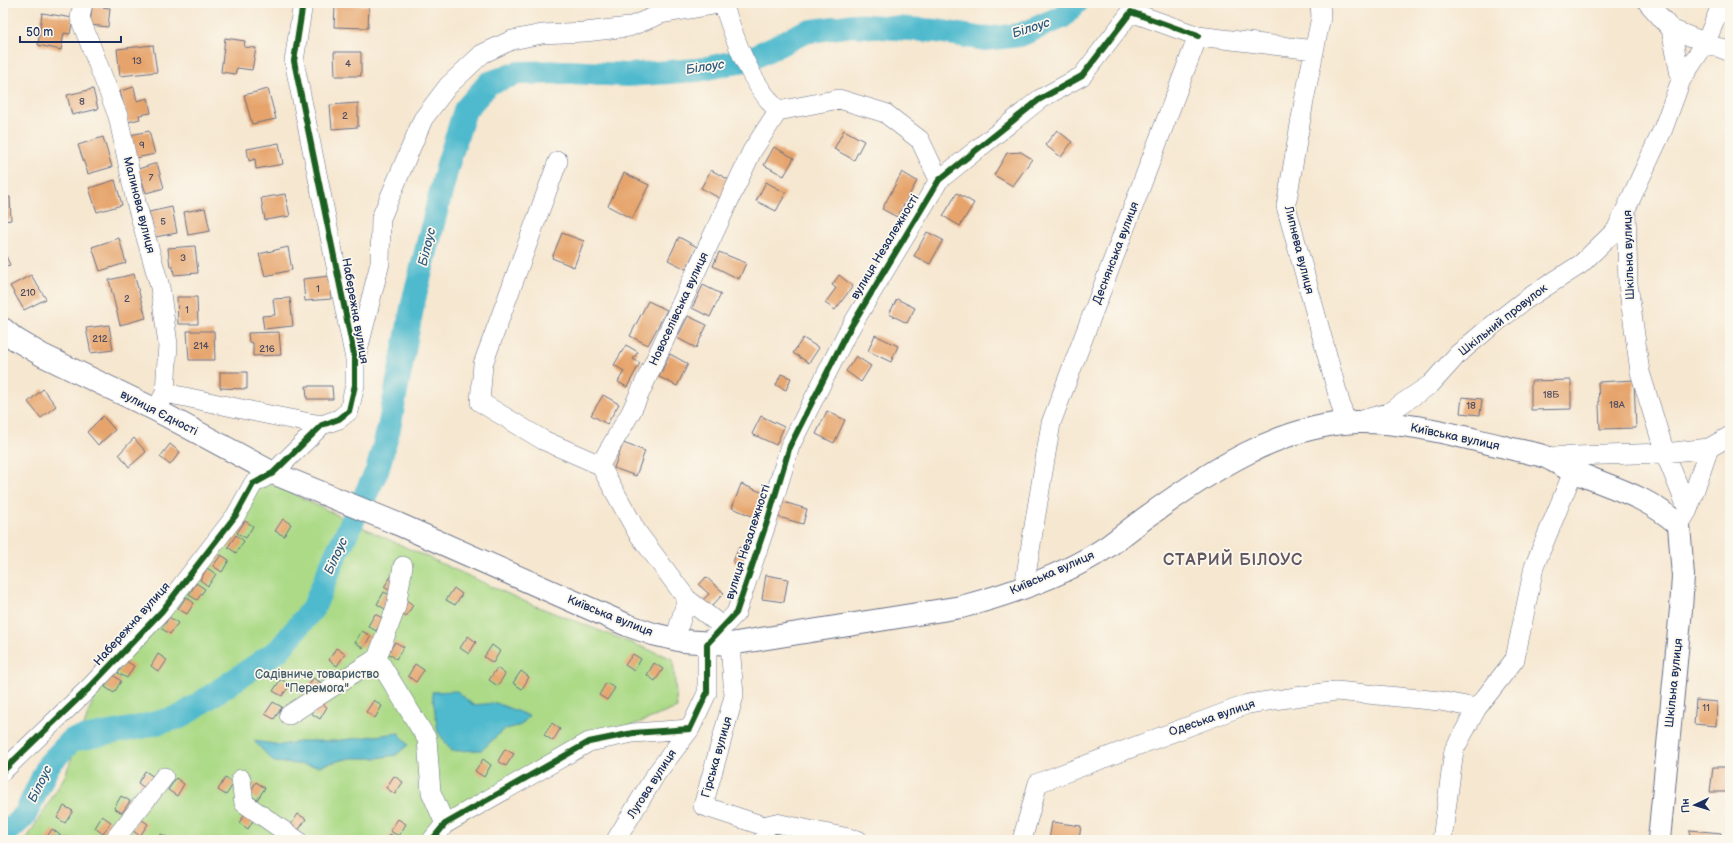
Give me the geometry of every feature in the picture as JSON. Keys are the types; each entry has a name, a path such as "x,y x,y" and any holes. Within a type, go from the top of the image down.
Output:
{"main road":[{"name":"вулиця Єдності","path":"3,329 15,339 42,355 160,402 273,473 316,492"},
{"name":"Київська вулиця","path":"316,492 398,524 627,625 653,634 706,644 727,635 961,607 994,598 1078,564 1106,548 1148,516 1200,480 1254,449 1324,426 1357,422 1423,428 1545,457 1573,472 1631,493 1662,510 1684,518"},
{"name":"Шкільна вулиця","path":"1659,840 1681,609 1684,518"}],"street":[{"name":"Малинова вулиця","path":"83,3 80,18 118,116 136,202 160,287 168,344 160,402"},
{"name":"Набережна вулиця","path":"3,771 90,687 162,611 236,515 254,484 273,473 322,425 339,419 349,411 355,385 355,360 294,61 303,3"},
{"path":"355,360 380,263 381,218 423,119 448,86 482,54 512,40 542,34 585,32 629,27 662,9 724,3 739,52 748,71 764,96 778,111 839,99 885,113 920,140 938,180"},
{"name":"Липнева вулиця","path":"1320,3 1321,17 1286,206 1346,424"},
{"path":"1648,3 1671,29 1730,52"},
{"name":"Шкільна вулиця","path":"1684,518 1640,372 1628,284 1626,209 1662,129 1681,80 1706,42 1722,3"},
{"name":"вулиця Незалежності","path":"727,635 768,519 790,446 846,335 938,180 1040,99 1082,76 1129,7 1198,36"},
{"path":"1671,29 1681,80"},
{"path":"1198,36 1314,50"},
{"name":"Деснянська вулиця","path":"1024,587 1051,423 1198,36"},
{"name":"Новоселівська вулиця","path":"600,465 631,412 752,151 778,111"},
{"path":"558,161 483,364 480,402 543,440 600,465 637,532 687,599 727,635"},
{"name":"Шкільний провулок","path":"1346,424 1388,413 1431,384 1458,354 1489,328 1525,300 1581,264 1616,230 1626,209"},
{"path":"160,402 233,406 281,418 322,425"},
{"path":"1545,457 1665,453 1709,448 1730,436"},
{"path":"1684,518 1709,448"},
{"path":"1442,840 1454,750 1477,708 1515,659 1534,568 1573,472"},
{"path":"289,714 378,658 396,607 403,566"},
{"path":"675,639 687,599"},
{"name":"Гірська вулиця","path":"727,635 734,696 703,806 765,833"},
{"name":"Лугова вулиця","path":"616,840 656,774 690,729 707,693 706,644"},
{"path":"378,658 427,739 431,792 445,824"},
{"name":"Одеська вулиця","path":"1022,840 1038,783 1248,704 1336,691 1440,702 1477,708"},
{"path":"432,840 445,824 588,742 633,733 690,729"},
{"path":"121,838 164,777"},
{"path":"241,779 244,803 297,840"},
{"path":"765,833 776,823 858,840"}],"green space":[{"name":"Садівниче товариство \"Перемога\"","path":"262,479 381,536 528,603 673,659 677,708 589,742 428,840 26,840 65,776 97,690"}],"water":[{"path":"457,691 473,705 496,703 529,716 521,725 503,730 482,750 452,751 438,732 432,692"},
{"path":"399,733 408,745 396,755 377,758 350,758 319,766 274,762 254,741 281,745 304,741 334,741"}],"building":[{"path":"369,5 368,28 334,27 335,6"},
{"path":"92,6 110,8 108,27 90,25"},
{"path":"42,13 73,18 70,34 64,33 61,50 38,45"},
{"path":"225,38 245,41 244,47 256,48 252,70 237,68 235,74 221,72"},
{"path":"153,45 157,72 120,76 117,49"},
{"path":"334,52 361,52 361,76 335,76"},
{"path":"134,87 137,101 148,98 151,113 139,115 140,119 128,122 120,91"},
{"path":"93,89 98,109 72,115 67,95"},
{"path":"268,89 276,119 252,124 244,95"},
{"path":"358,103 358,127 332,129 330,105"},
{"path":"844,130 864,141 854,160 834,149"},
{"path":"1057,130 1072,142 1061,157 1045,145"},
{"path":"149,131 155,154 136,158 130,135"},
{"path":"103,137 112,167 88,174 78,145"},
{"path":"279,143 283,164 256,169 255,159 249,161 247,149"},
{"path":"774,147 794,158 784,176 764,165"},
{"path":"1021,152 1032,159 1013,186 994,175 1007,153"},
{"path":"157,163 164,188 146,193 138,169"},
{"path":"711,170 731,181 721,199 701,188"},
{"path":"902,172 917,181 897,217 882,209"},
{"path":"624,173 649,185 632,219 608,206"},
{"path":"115,180 122,205 97,212 89,188"},
{"path":"766,182 786,193 776,211 756,201"},
{"path":"957,193 974,203 960,226 943,216"},
{"path":"285,194 290,216 265,220 261,198"},
{"path":"10,197 11,220 3,221 3,198"},
{"path":"172,207 177,233 155,237 149,212"},
{"path":"205,208 210,231 188,235 184,212"},
{"path":"927,232 943,240 930,264 914,256"},
{"path":"562,233 584,241 574,267 552,258"},
{"path":"679,237 697,247 686,269 668,260"},
{"path":"119,238 126,263 100,271 92,247"},
{"path":"195,246 198,273 174,275 173,267 170,267 168,248"},
{"path":"288,247 292,270 265,276 259,254"},
{"path":"3,249 10,265 3,267"},
{"path":"719,252 746,263 739,279 713,266"},
{"path":"134,274 146,318 120,325 109,280"},
{"path":"31,275 46,299 24,310 10,286"},
{"path":"839,275 853,286 835,310 825,303 836,288 832,285"},
{"path":"330,276 331,299 305,301 303,279"},
{"path":"703,285 721,294 710,317 692,308"},
{"path":"177,297 197,297 198,324 178,324"},
{"path":"290,298 293,326 264,329 262,316 275,315 273,299"},
{"path":"897,299 915,308 907,323 889,314"},
{"path":"648,301 667,310 648,345 630,336"},
{"path":"688,316 707,325 696,348 677,338"},
{"path":"109,325 113,350 91,353 86,328"},
{"path":"187,331 214,331 215,360 189,360"},
{"path":"279,332 281,355 253,356 253,343 249,342 248,333"},
{"path":"875,335 898,346 891,362 868,351"},
{"path":"803,338 819,348 809,363 793,353"},
{"path":"626,345 638,352 633,359 640,363 627,387 618,382 624,371 614,365"},
{"path":"670,354 688,364 677,386 659,377"},
{"path":"856,356 871,366 861,382 846,371"},
{"path":"220,372 247,372 247,389 220,388"},
{"path":"781,374 791,378 786,390 776,385"},
{"path":"1571,380 1571,409 1531,410 1531,381"},
{"path":"1634,380 1636,428 1600,429 1598,382"},
{"path":"306,386 332,386 333,399 307,399"},
{"path":"43,389 56,406 41,418 28,402"},
{"path":"603,395 619,404 607,424 591,415"},
{"path":"1462,397 1482,399 1480,415 1460,413"},
{"path":"827,411 845,420 834,443 816,434"},
{"path":"103,416 115,430 98,445 87,432"},
{"path":"761,416 784,427 776,445 752,434"},
{"path":"134,438 146,452 129,467 119,454"},
{"path":"623,443 645,451 636,476 614,468"},
{"path":"170,444 180,452 170,465 160,457"},
{"path":"741,484 766,494 757,518 732,508"},
{"path":"780,501 807,509 803,524 775,516"},
{"path":"283,519 291,524 284,536 275,531"},
{"path":"245,521 253,526 246,538 237,533"},
{"path":"236,535 244,541 236,553 228,547"},
{"path":"739,547 753,552 747,567 733,562"},
{"path":"221,555 229,560 222,572 213,566"},
{"path":"207,568 216,574 208,586 200,580"},
{"path":"392,575 400,580 392,592 384,587"},
{"path":"766,575 788,579 784,602 762,599"},
{"path":"706,577 724,593 711,607 703,600 709,594 699,585"},
{"path":"196,583 205,589 197,600 189,595"},
{"path":"454,588 462,594 455,605 446,600"},
{"path":"384,592 393,597 385,609 377,604"},
{"path":"186,597 194,603 187,614 178,609"},
{"path":"405,599 413,605 406,617 397,611"},
{"path":"375,614 384,619 376,631 368,626"},
{"path":"169,617 178,623 170,634 162,629"},
{"path":"362,631 371,636 363,648 355,642"},
{"path":"468,636 476,642 469,654 460,648"},
{"path":"395,642 404,647 396,659 388,653"},
{"path":"492,645 500,651 493,663 484,657"},
{"path":"336,648 345,654 337,666 329,660"},
{"path":"158,654 167,660 159,672 151,666"},
{"path":"633,654 641,659 634,671 625,665"},
{"path":"126,661 134,666 127,678 118,673"},
{"path":"654,663 663,669 655,681 647,675"},
{"path":"415,664 424,670 416,682 408,676"},
{"path":"497,668 505,674 498,686 489,680"},
{"path":"521,671 529,677 522,689 513,683"},
{"path":"113,675 121,681 114,693 105,687"},
{"path":"313,678 322,683 314,695 306,690"},
{"path":"281,679 290,685 282,696 273,691"},
{"path":"606,683 615,688 607,700 599,695"},
{"path":"374,700 382,706 375,718 366,712"},
{"path":"1696,700 1717,702 1716,726 1694,724"},
{"path":"319,701 327,707 320,719 311,713"},
{"path":"273,702 282,707 274,719 265,714"},
{"path":"552,723 560,729 553,741 544,735"},
{"path":"505,749 514,754 506,766 498,761"},
{"path":"483,759 491,765 484,777 475,771"},
{"path":"1713,767 1730,767 1729,792 1710,792"},
{"path":"145,771 154,777 146,789 138,783"},
{"path":"394,776 403,782 395,794 386,788"},
{"path":"176,778 184,784 177,796 168,790"},
{"path":"225,778 234,783 226,795 218,790"},
{"path":"256,782 265,788 257,800 249,794"},
{"path":"121,796 130,801 122,813 114,808"},
{"path":"64,806 73,811 65,823 57,818"},
{"path":"247,811 255,817 248,829 239,823"},
{"path":"298,814 306,819 298,831 290,826"},
{"path":"102,816 111,822 103,834 95,828"},
{"path":"139,818 148,824 140,836 132,830"},
{"path":"398,819 406,824 399,836 390,831"},
{"path":"1052,822 1081,826 1079,840 1049,840"},
{"path":"52,829 60,835 57,840 45,840"},
{"path":"1690,830 1721,833 1720,840 1689,840"},
{"path":"161,834 170,839 157,840"},
{"path":"390,834 400,840 386,840"}],"waterway":[{"name":"Білоус","path":"3,836 25,815 49,764 72,740 136,728 180,717 279,650 314,607 333,561 377,471 389,428 413,303 448,164 465,110 489,83 518,73 567,72 627,75 698,70 750,59 805,32 853,25 937,31 984,39 1020,35 1062,17 1076,3"}],"cycle path":[{"path":"3,771 90,687 162,611 236,515 253,484 273,473 322,425 339,419 349,411 355,385 355,359 294,61 303,3"},
{"path":"432,840 445,824 589,742 633,733 690,729 707,693 707,644 736,613 768,519 790,446 846,335 939,180 1040,99 1082,76 1131,12 1198,36"}],"district":[{"name":"СТАРИЙ БІЛОУС","path":"1233,560"}]}
